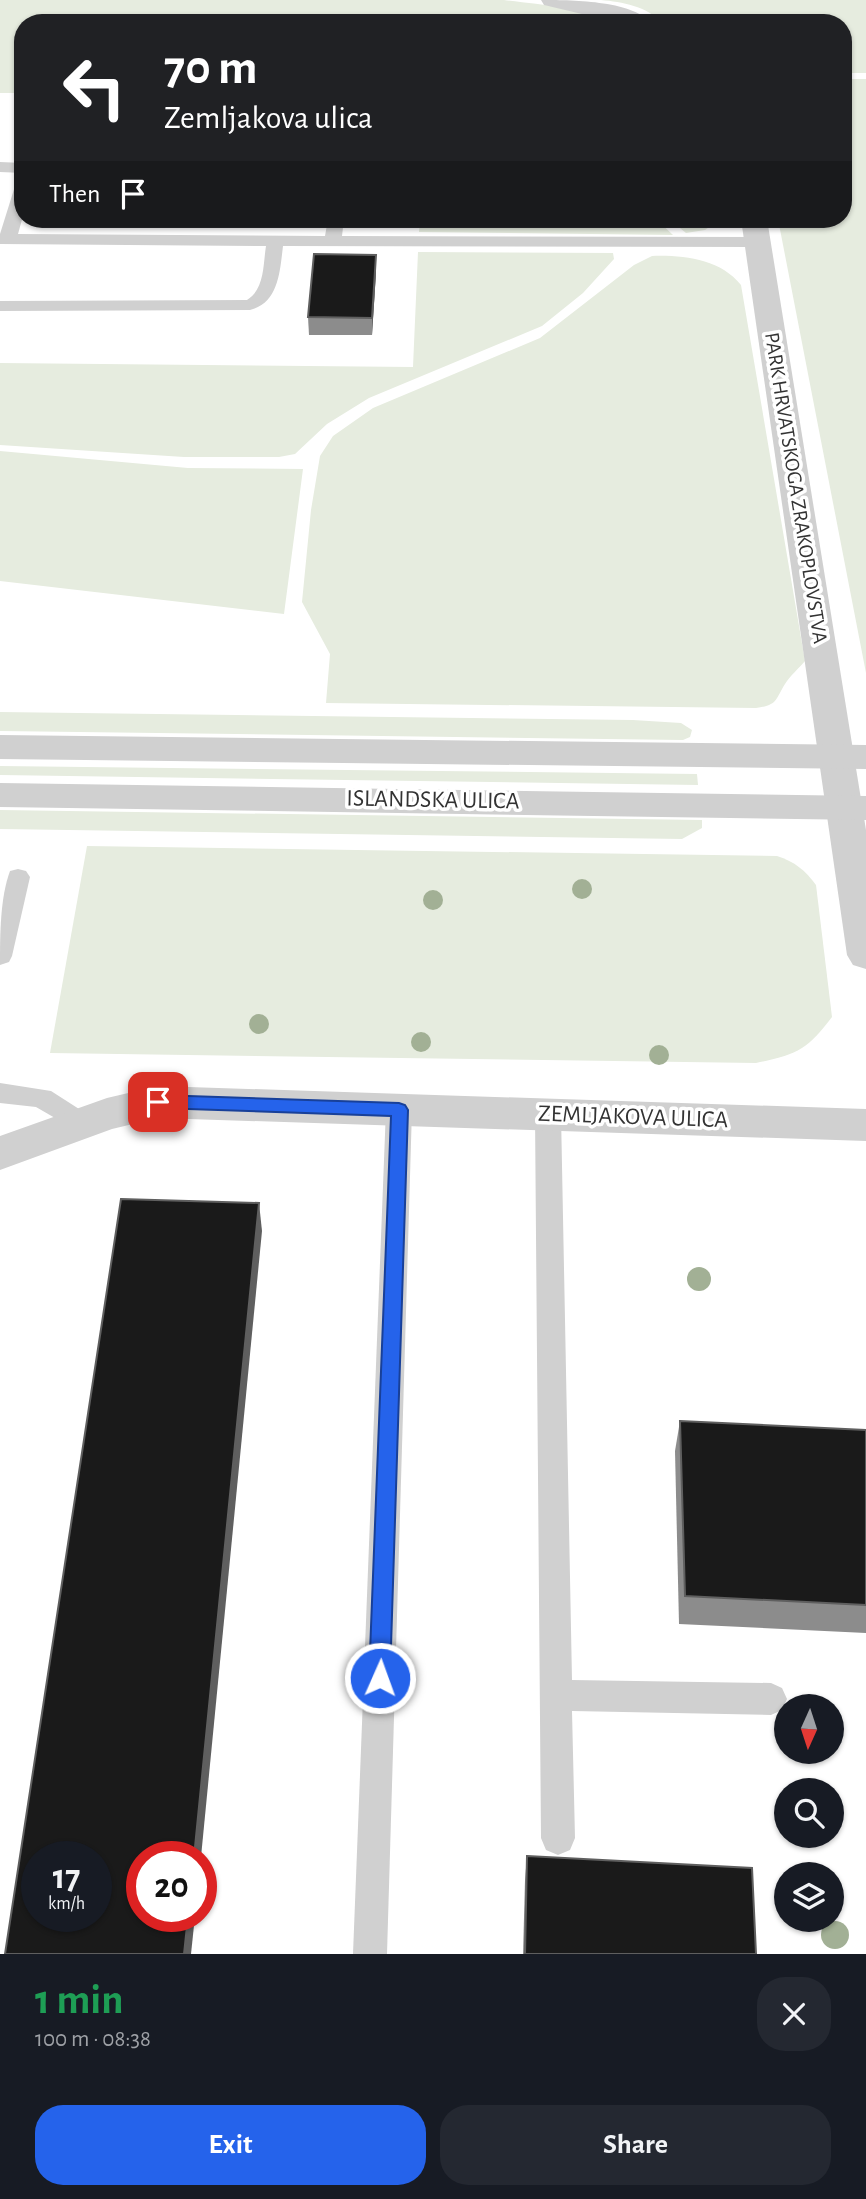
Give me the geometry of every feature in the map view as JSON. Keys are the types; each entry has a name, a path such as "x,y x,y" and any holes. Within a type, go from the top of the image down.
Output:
{"street":[{"path":"552,0 619,14"},
{"name":"PARK HRVATSKOGA ZRAKOPLOVSTVA","path":"756,230 788,453 831,706 851,757 866,955"},
{"name":"ISLANDSKA ULICA","path":"0,747 851,757"},
{"name":"ISLANDSKA ULICA","path":"0,795 855,808"},
{"name":"ZEMLJAKOVA ULICA","path":"0,1153 81,1123 158,1102 866,1125"}],"lane":[{"path":"14,211 4,239 333,241 756,230"},
{"path":"333,241 335,228"},
{"path":"0,306 250,305 260,301 267,291 275,240"},
{"path":"0,956 18,877"},
{"path":"0,1093 43,1098 81,1123"},
{"path":"370,1954 399,1110"},
{"path":"548,1114 558,1838"},
{"path":"556,1695 771,1699"}],"shaded area":[{"path":"0,0 504,0 590,14 14,14 14,93 0,93"},
{"path":"601,0 866,0 866,73 852,73 852,14 651,14 626,4"},
{"path":"852,79 866,79 866,673 780,228 852,228"},
{"path":"419,228 666,228 673,235 419,232"},
{"path":"680,228 708,228 705,230 686,233"},
{"path":"418,252 613,253 614,259 583,293 542,326 369,398 327,424 295,454 279,457 184,457 0,445 0,363 413,367"},
{"path":"652,256 701,260 723,269 741,285 805,661 787,681 775,701 756,708 326,703 330,654 302,602 311,510 320,456 333,436 373,408 540,338 634,265"},
{"path":"0,451 188,468 303,469 284,614 0,581"},
{"path":"0,712 633,720 681,723 692,730 690,737 683,740 0,731"},
{"path":"0,766 697,774 698,785 0,775"},
{"path":"0,810 702,820 702,828 682,839 0,829"},
{"path":"87,846 777,856 799,867 816,885 832,1017 808,1044 800,1049 782,1057 756,1063 50,1053"}],"building":[{"path":"314,254 376,255 372,318 308,317"},
{"path":"121,1199 259,1203 196,1841 126,1841 126,1932 186,1932 184,1954 5,1954 21,1850 21,1932 112,1932 112,1841 22,1841"},
{"path":"680,1421 866,1430 866,1605 685,1596"},
{"path":"527,1856 752,1868 756,1954 525,1954"}],"route":[{"path":"158,1102 399,1110 380,1678"}]}
